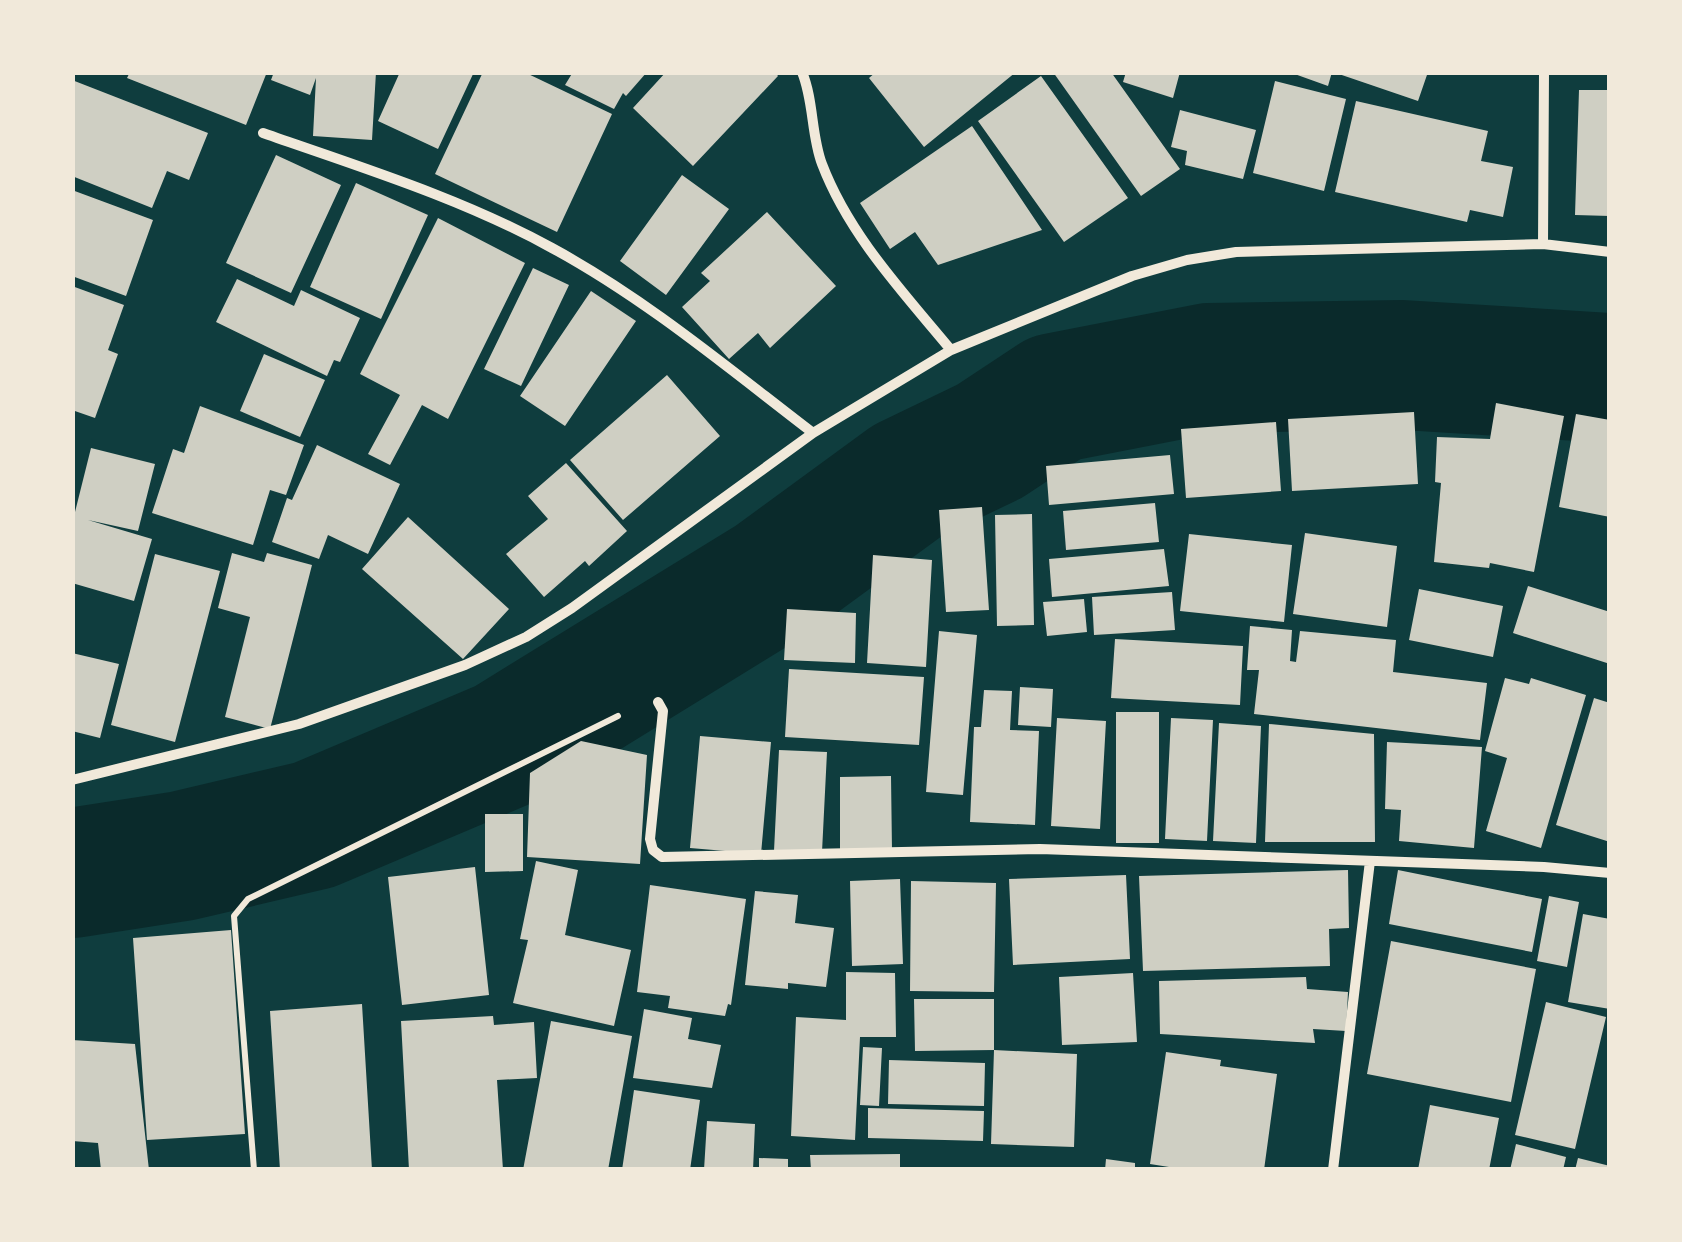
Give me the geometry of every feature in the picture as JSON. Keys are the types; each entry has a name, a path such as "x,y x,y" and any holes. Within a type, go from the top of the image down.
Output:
{"street":[{"path":"802,72 820,161 841,206 874,256 950,350"},
{"path":"1543,244 1544,72"},
{"path":"262,133 426,189 550,246 637,298 813,432"},
{"path":"72,780 299,724 465,665 526,637 572,608 813,432 950,350 1132,276 1187,260 1236,252 1543,244 1610,252"},
{"path":"658,702 663,711 650,839 653,850 662,857 1040,849 1544,867 1610,873"},
{"path":"1333,1170 1370,861"}],"path":[{"path":"254,1170 234,916 239,907 248,899 650,700 658,702"}],"building":[{"path":"130,72 267,72 246,125 127,78"},
{"path":"274,72 376,72 372,140 313,136 316,78 310,95 271,80"},
{"path":"400,72 474,72 438,149 378,121"},
{"path":"483,72 524,72 612,114 557,232 435,174"},
{"path":"573,72 647,72 626,96 623,93 614,109 565,85"},
{"path":"666,72 775,72 778,76 693,166 633,108"},
{"path":"876,72 1016,72 924,147 869,78"},
{"path":"1053,72 1111,72 1180,169 1141,196"},
{"path":"1126,72 1180,72 1173,98 1123,82"},
{"path":"1289,72 1332,72 1328,86"},
{"path":"1333,72 1428,72 1418,101"},
{"path":"1041,76 1128,198 1064,242 978,121"},
{"path":"72,80 208,133 189,180 167,171 152,208 72,176"},
{"path":"1275,81 1346,99 1324,191 1253,173"},
{"path":"1579,90 1610,90 1610,216 1575,215"},
{"path":"1356,101 1488,131 1481,161 1513,167 1503,217 1470,210 1467,222 1335,192"},
{"path":"1180,110 1256,130 1243,179 1185,165 1187,151 1171,147"},
{"path":"972,126 1042,230 938,265 915,232 890,249 860,203"},
{"path":"276,155 341,185 291,293 226,263"},
{"path":"682,175 729,209 666,295 620,261"},
{"path":"356,183 428,215 381,319 310,287"},
{"path":"72,190 153,220 126,296 72,276"},
{"path":"767,212 836,286 770,348 758,333 729,359 682,307 710,281 701,273"},
{"path":"438,218 525,263 448,419 422,405 390,465 368,454 400,395 360,374"},
{"path":"533,268 569,285 521,386 484,369"},
{"path":"237,279 294,306 301,290 360,318 340,362 334,360 327,376 216,322"},
{"path":"72,286 124,305 108,350 118,354 95,418 72,410"},
{"path":"591,291 636,321 565,426 520,396"},
{"path":"264,354 325,380 300,437 240,411"},
{"path":"667,375 720,436 623,520 570,460"},
{"path":"1496,403 1564,416 1534,572 1490,563 1489,568 1434,562 1441,483 1435,482 1437,437 1490,439"},
{"path":"200,406 304,445 286,495 270,490 253,545 152,513 173,449 184,453"},
{"path":"1414,412 1418,484 1292,491 1288,419"},
{"path":"1576,414 1610,420 1610,517 1559,507"},
{"path":"1276,422 1281,491 1186,498 1181,429"},
{"path":"317,445 400,484 368,554 328,535 319,559 272,542 287,498 292,500"},
{"path":"91,448 155,464 138,531 88,520 152,539 134,601 72,583 72,524"},
{"path":"1170,455 1174,494 1049,505 1046,466"},
{"path":"566,463 627,531 589,566 585,561 544,597 506,554 548,519 528,496"},
{"path":"1155,503 1159,542 1066,550 1063,511"},
{"path":"982,507 989,610 946,612 939,510"},
{"path":"1032,514 1034,625 997,626 995,515"},
{"path":"408,517 509,609 463,659 362,569"},
{"path":"1305,533 1397,546 1387,627 1293,614"},
{"path":"1189,534 1292,545 1284,622 1180,611"},
{"path":"1164,549 1169,586 1052,597 1049,559"},
{"path":"232,553 264,562 267,553 312,565 270,729 225,717 250,617 218,608"},
{"path":"155,554 220,571 175,742 111,725"},
{"path":"873,555 932,560 926,667 867,663"},
{"path":"1528,586 1610,612 1610,664 1513,633"},
{"path":"1419,589 1503,606 1493,657 1409,640"},
{"path":"1172,592 1175,630 1094,635 1092,597"},
{"path":"1084,599 1087,632 1047,636 1043,602"},
{"path":"787,609 856,613 855,663 784,660"},
{"path":"1250,626 1292,630 1290,661 1296,662 1300,631 1396,640 1393,672 1487,683 1480,740 1254,714 1259,670 1247,670"},
{"path":"939,631 977,635 963,795 926,792"},
{"path":"1115,639 1243,646 1240,705 1111,698"},
{"path":"72,653 119,664 100,738 72,731"},
{"path":"789,669 924,677 919,745 785,737"},
{"path":"1505,678 1529,684 1531,678 1586,695 1541,848 1486,831 1507,758 1485,751"},
{"path":"1020,687 1053,689 1051,727 1018,725"},
{"path":"984,690 1012,691 1010,730 1039,731 1035,825 970,822 974,727 981,727"},
{"path":"1594,698 1610,703 1610,842 1556,825"},
{"path":"1116,712 1159,712 1159,843 1116,843"},
{"path":"1057,718 1106,721 1100,829 1051,826"},
{"path":"1171,718 1213,720 1207,841 1165,839"},
{"path":"1219,723 1261,726 1256,843 1213,841"},
{"path":"1269,724 1374,734 1375,842 1265,842"},
{"path":"700,736 771,742 761,854 690,848"},
{"path":"581,741 647,755 640,864 527,857 530,773"},
{"path":"1387,742 1482,747 1474,848 1399,841 1401,810 1385,809"},
{"path":"779,750 827,752 822,852 774,851"},
{"path":"891,776 892,851 840,852 840,777"},
{"path":"485,814 523,814 523,871 485,872"},
{"path":"536,861 578,870 565,935 631,950 614,1026 513,1003 528,940 520,939"},
{"path":"475,867 489,995 402,1005 388,877"},
{"path":"1348,870 1349,928 1329,929 1330,966 1143,971 1139,876"},
{"path":"1398,870 1542,899 1532,952 1389,924"},
{"path":"1126,875 1130,959 1013,965 1009,879"},
{"path":"900,879 903,964 852,966 850,881"},
{"path":"911,881 996,883 994,992 910,991"},
{"path":"650,885 746,899 731,1005 728,1004 725,1016 668,1008 670,996 637,992"},
{"path":"755,891 798,895 795,923 834,928 826,987 788,983 788,989 745,985"},
{"path":"1549,896 1579,902 1567,967 1537,961"},
{"path":"1583,914 1610,919 1610,1009 1568,1002"},
{"path":"231,930 245,1134 147,1140 133,938"},
{"path":"1391,941 1536,969 1511,1102 1367,1074"},
{"path":"846,972 895,973 896,1037 860,1037 855,1140 791,1136 796,1017 846,1020"},
{"path":"1133,973 1137,1042 1062,1045 1059,977"},
{"path":"1306,977 1307,989 1348,992 1346,1031 1313,1029 1315,1043 1160,1034 1159,981"},
{"path":"914,999 994,999 994,1050 915,1051"},
{"path":"1546,1002 1606,1017 1575,1149 1515,1135"},
{"path":"362,1004 372,1170 280,1170 270,1011"},
{"path":"644,1009 692,1018 688,1039 721,1045 712,1088 633,1078"},
{"path":"493,1016 494,1025 534,1022 537,1078 497,1080 503,1170 409,1170 401,1021"},
{"path":"551,1021 632,1036 608,1170 523,1170"},
{"path":"72,1040 135,1044 149,1170 101,1170 98,1143 72,1141"},
{"path":"863,1047 882,1048 879,1106 860,1105"},
{"path":"994,1050 1077,1054 1074,1147 991,1144"},
{"path":"1166,1052 1221,1060 1220,1066 1277,1074 1264,1170 1188,1170 1150,1164"},
{"path":"889,1060 985,1063 984,1106 888,1104"},
{"path":"634,1090 700,1100 690,1170 622,1170"},
{"path":"1430,1105 1499,1118 1489,1170 1418,1170"},
{"path":"868,1108 984,1111 983,1141 868,1138"},
{"path":"707,1121 755,1124 753,1170 704,1170"},
{"path":"1516,1144 1566,1157 1563,1170 1510,1170"},
{"path":"900,1154 900,1170 811,1170 810,1155"},
{"path":"759,1158 788,1159 788,1170 759,1170"},
{"path":"1578,1158 1610,1166 1610,1170 1575,1170"},
{"path":"1106,1159 1135,1163 1135,1170 1105,1170"}],"waterway":[{"path":"72,873 182,856 314,825 505,744 773,579 907,481 990,441 1055,398 1209,368 1403,365 1610,378"}]}
